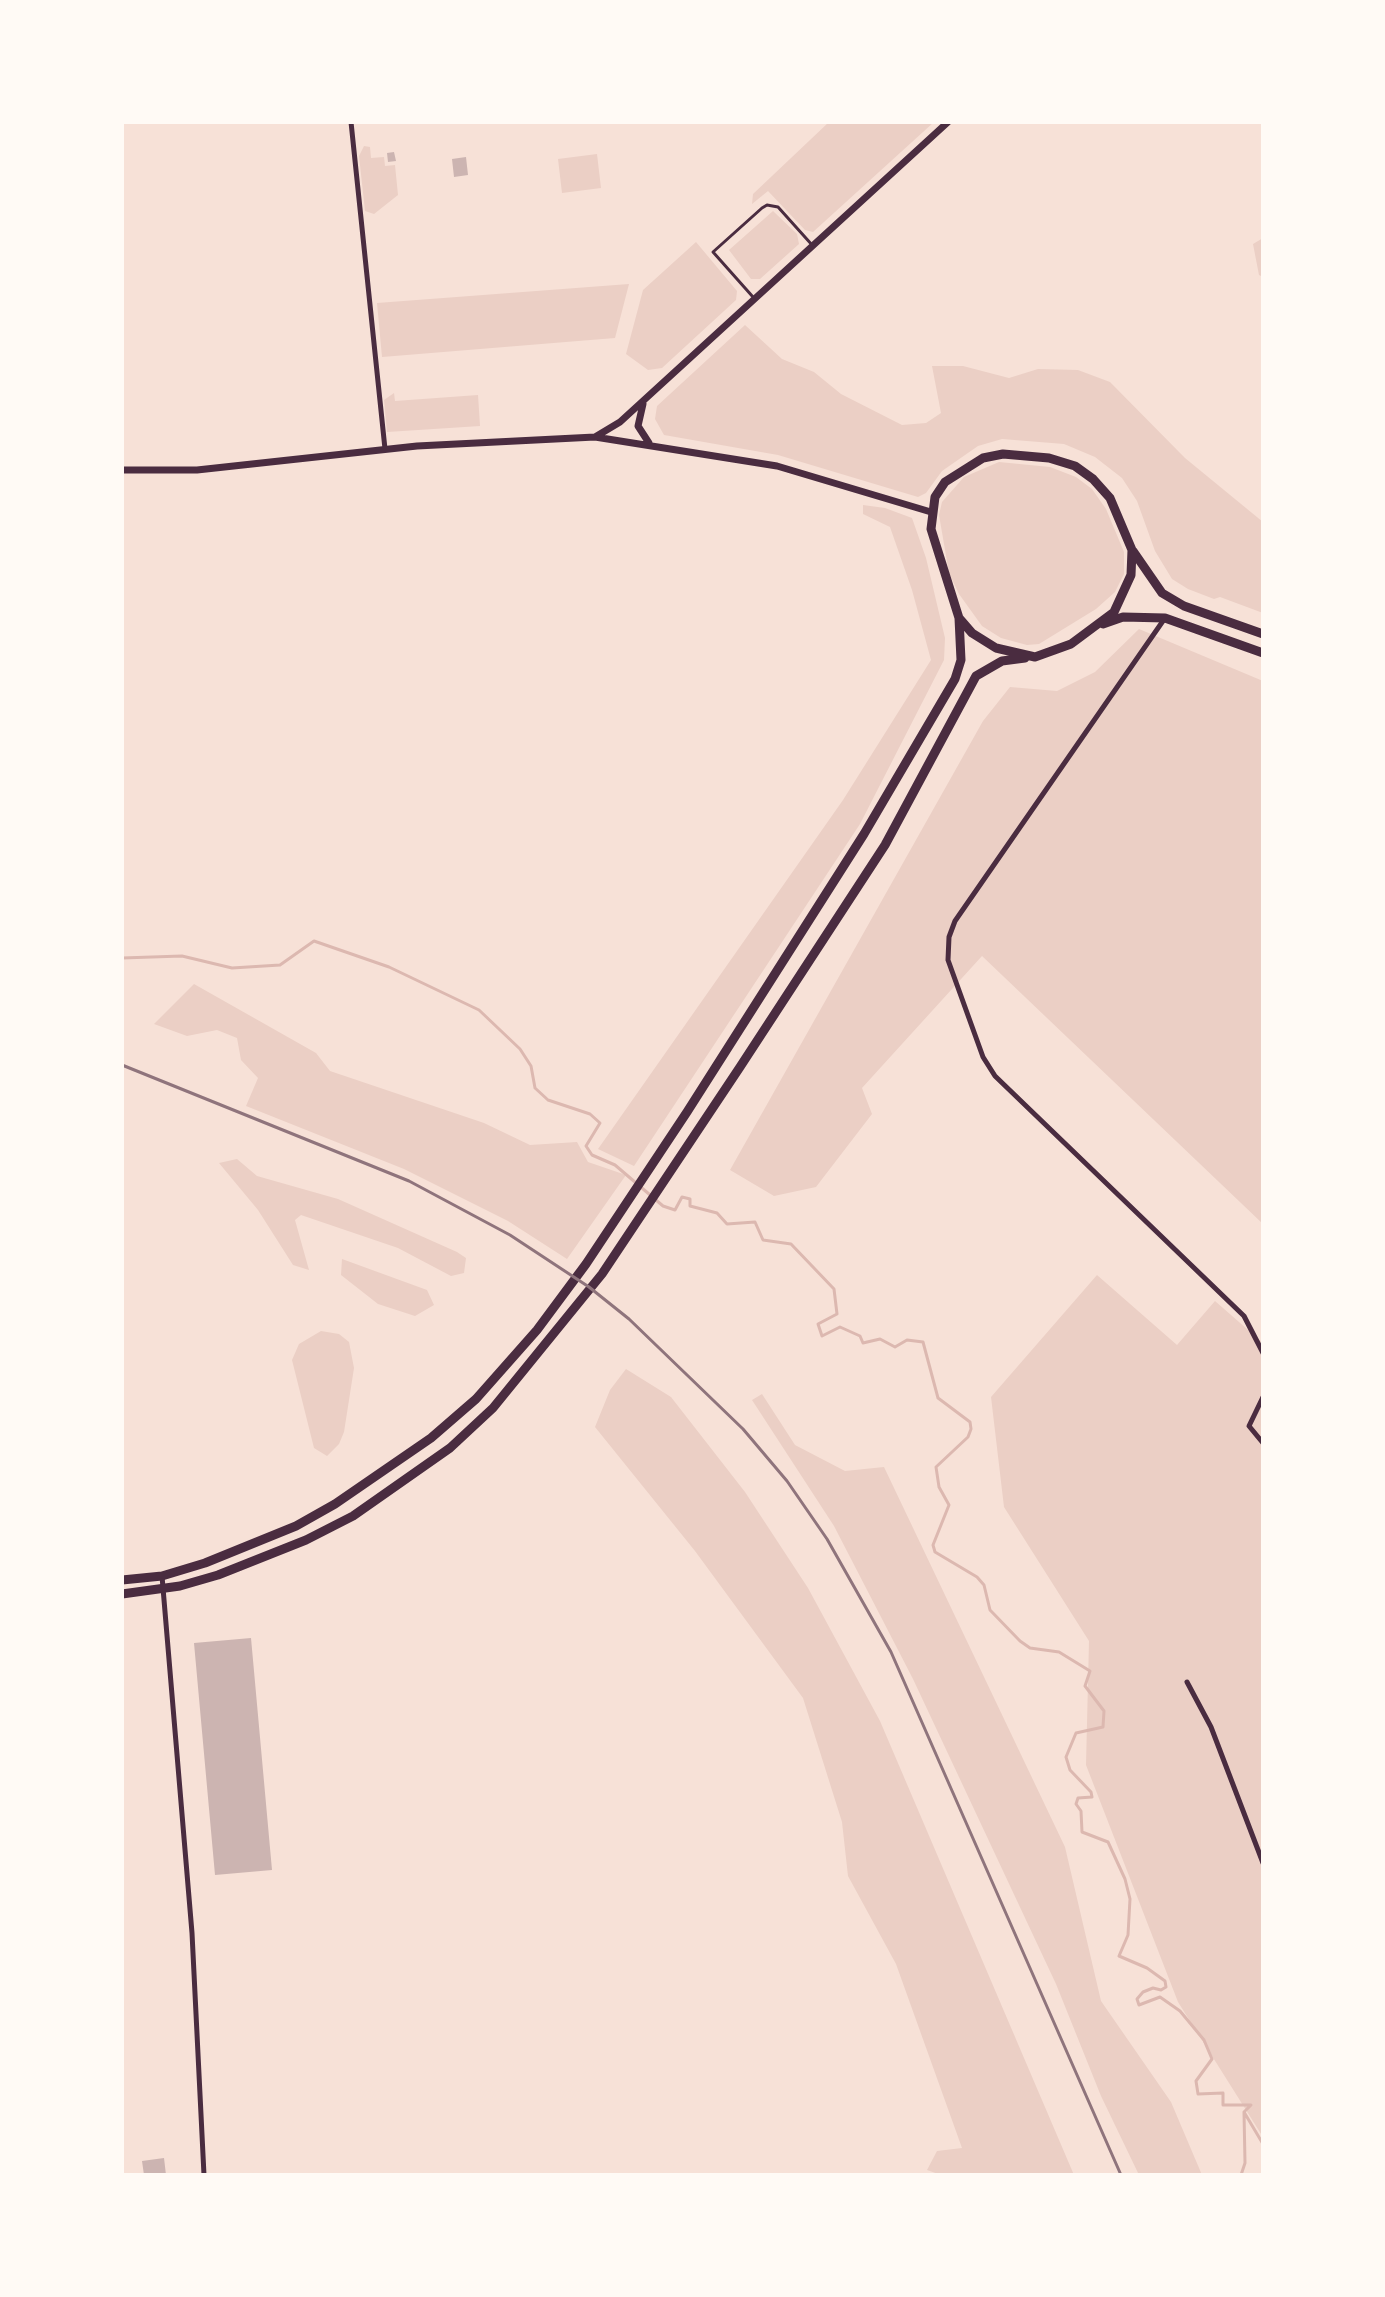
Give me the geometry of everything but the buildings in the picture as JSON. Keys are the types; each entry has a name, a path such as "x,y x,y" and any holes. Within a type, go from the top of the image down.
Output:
{"highway":[{"path":"122,1580 162,1576 255,1544 335,1504 431,1438 476,1399 537,1330 586,1264 687,1112 864,834 955,679 961,660 959,618 935,547 931,512 945,482 983,458 1024,454 1075,466 1093,479 1116,509 1132,550 1162,593 1184,606 1263,634"},
{"path":"1100,625 1125,595 1131,575 1132,550"},
{"path":"122,1594 163,1589 244,1565 353,1516 450,1448 493,1408 549,1344 602,1274 703,1123 885,845 976,676 1002,661 1060,649 1100,625 1123,617 1165,618 1263,653"},
{"path":"959,618 972,633 996,648 1025,658"}],"main road":[{"path":"595,437 620,422 948,122"},
{"path":"646,398 638,426 649,444"},
{"path":"122,470 212,469 385,449 595,437 777,466 931,512"}],"street":[{"path":"351,122 385,449"},
{"path":"1165,618 955,921 949,937 948,960 983,1057 995,1076 1244,1316 1263,1353"},
{"path":"1263,1397 1249,1426 1263,1443"},
{"path":"162,1576 192,1933 204,2175"},
{"path":"1187,1682 1211,1727 1263,1863"}],"lane":[{"path":"754,298 713,252 762,208 767,205 778,207 813,246"}],"shaded area":[{"path":"829,122 934,122 813,232 805,230 768,191 752,204 753,194"},
{"path":"364,146 370,147 371,158 384,157 385,166 395,165 398,195 374,214 365,211 359,156"},
{"path":"597,154 601,188 562,193 558,159"},
{"path":"773,211 797,234 799,244 760,279 751,279 729,250"},
{"path":"1263,238 1263,277 1259,275 1253,244"},
{"path":"696,242 737,291 736,300 662,368 648,370 626,354 643,290"},
{"path":"629,284 615,338 382,357 377,303"},
{"path":"745,325 782,359 814,372 841,394 902,425 926,423 941,413 932,366 963,366 1009,378 1038,369 1078,370 1110,382 1185,458 1263,522 1263,613 1220,597 1214,599 1172,579 1155,551 1137,501 1122,478 1095,457 1064,444 1002,439 978,446 942,471 926,493 918,497 778,455 664,435 655,419 657,406"},
{"path":"394,393 395,401 478,395 480,426 387,432 384,400"},
{"path":"999,462 1050,467 1076,477 1092,489 1106,509 1124,552 1124,574 1115,592 1096,609 1039,644 1027,645 1001,638 982,626 959,594 949,573 939,515 942,502 964,477"},
{"path":"863,505 885,508 912,518 926,558 945,638 944,660 860,824 634,1166 598,1149 843,800 931,660 912,590 890,527 863,514"},
{"path":"1139,629 1263,681 1263,1224 982,956 862,1088 872,1114 816,1187 774,1196 730,1170 983,721 1010,687 1057,691 1095,672"},
{"path":"194,984 316,1053 330,1071 484,1123 530,1145 577,1142 588,1162 626,1175 567,1259 508,1221 404,1169 246,1106 258,1078 241,1060 237,1038 217,1030 187,1036 154,1024"},
{"path":"237,1159 257,1176 338,1199 457,1252 466,1258 464,1273 451,1276 398,1248 301,1215 295,1220 309,1270 293,1265 258,1210 219,1163"},
{"path":"342,1259 427,1290 434,1305 415,1316 378,1304 341,1275"},
{"path":"1097,1275 1177,1345 1215,1301 1263,1343 1263,2137 1178,2002 1086,1765 1089,1641 1004,1507 991,1397"},
{"path":"321,1331 339,1334 349,1342 354,1368 344,1432 339,1444 327,1456 314,1448 292,1360 299,1344"},
{"path":"626,1369 671,1397 745,1492 808,1588 880,1721 1074,2175 941,2175 927,2170 937,2151 962,2148 896,1964 848,1876 842,1822 803,1698 695,1551 595,1427 610,1390"},
{"path":"762,1394 795,1445 845,1471 884,1467 1065,1847 1101,2001 1171,2102 1202,2175 1139,2175 1101,2096 1056,1984 913,1679 834,1526 752,1400"}],"waterway":[{"path":"122,958 182,956 232,968 280,965 314,941 389,967 479,1010 520,1049 531,1066 535,1088 548,1100 590,1114 600,1123 586,1146 592,1155 615,1165 663,1206 675,1210 682,1197 690,1199 690,1206 717,1213 727,1224 755,1222 763,1240 791,1244 834,1289 837,1314 818,1324 822,1336 840,1327 860,1336 863,1343 880,1339 895,1347 907,1340 923,1342 938,1398 970,1422 971,1429 968,1437 936,1467 939,1487 949,1505 933,1545 935,1552 977,1577 984,1585 990,1610 1020,1641 1030,1648 1059,1652 1090,1671 1085,1686 1104,1711 1103,1727 1076,1733 1066,1757 1070,1770 1091,1792 1092,1797 1078,1798 1076,1804 1081,1811 1082,1832 1108,1842 1125,1879 1130,1899 1128,1935 1119,1956 1147,1968 1165,1981 1166,1987 1161,1990 1153,1988 1143,1992 1137,1999 1139,2005 1160,1997 1180,2011 1204,2040 1212,2059 1196,2081 1198,2094 1223,2093 1223,2105 1251,2105 1244,2112 1263,2144"},
{"path":"1241,2175 1245,2163 1244,2112"}],"railway":[{"path":"122,1065 409,1181 510,1235 589,1287 629,1319 743,1429 787,1481 827,1539 891,1652 1121,2175"}]}
